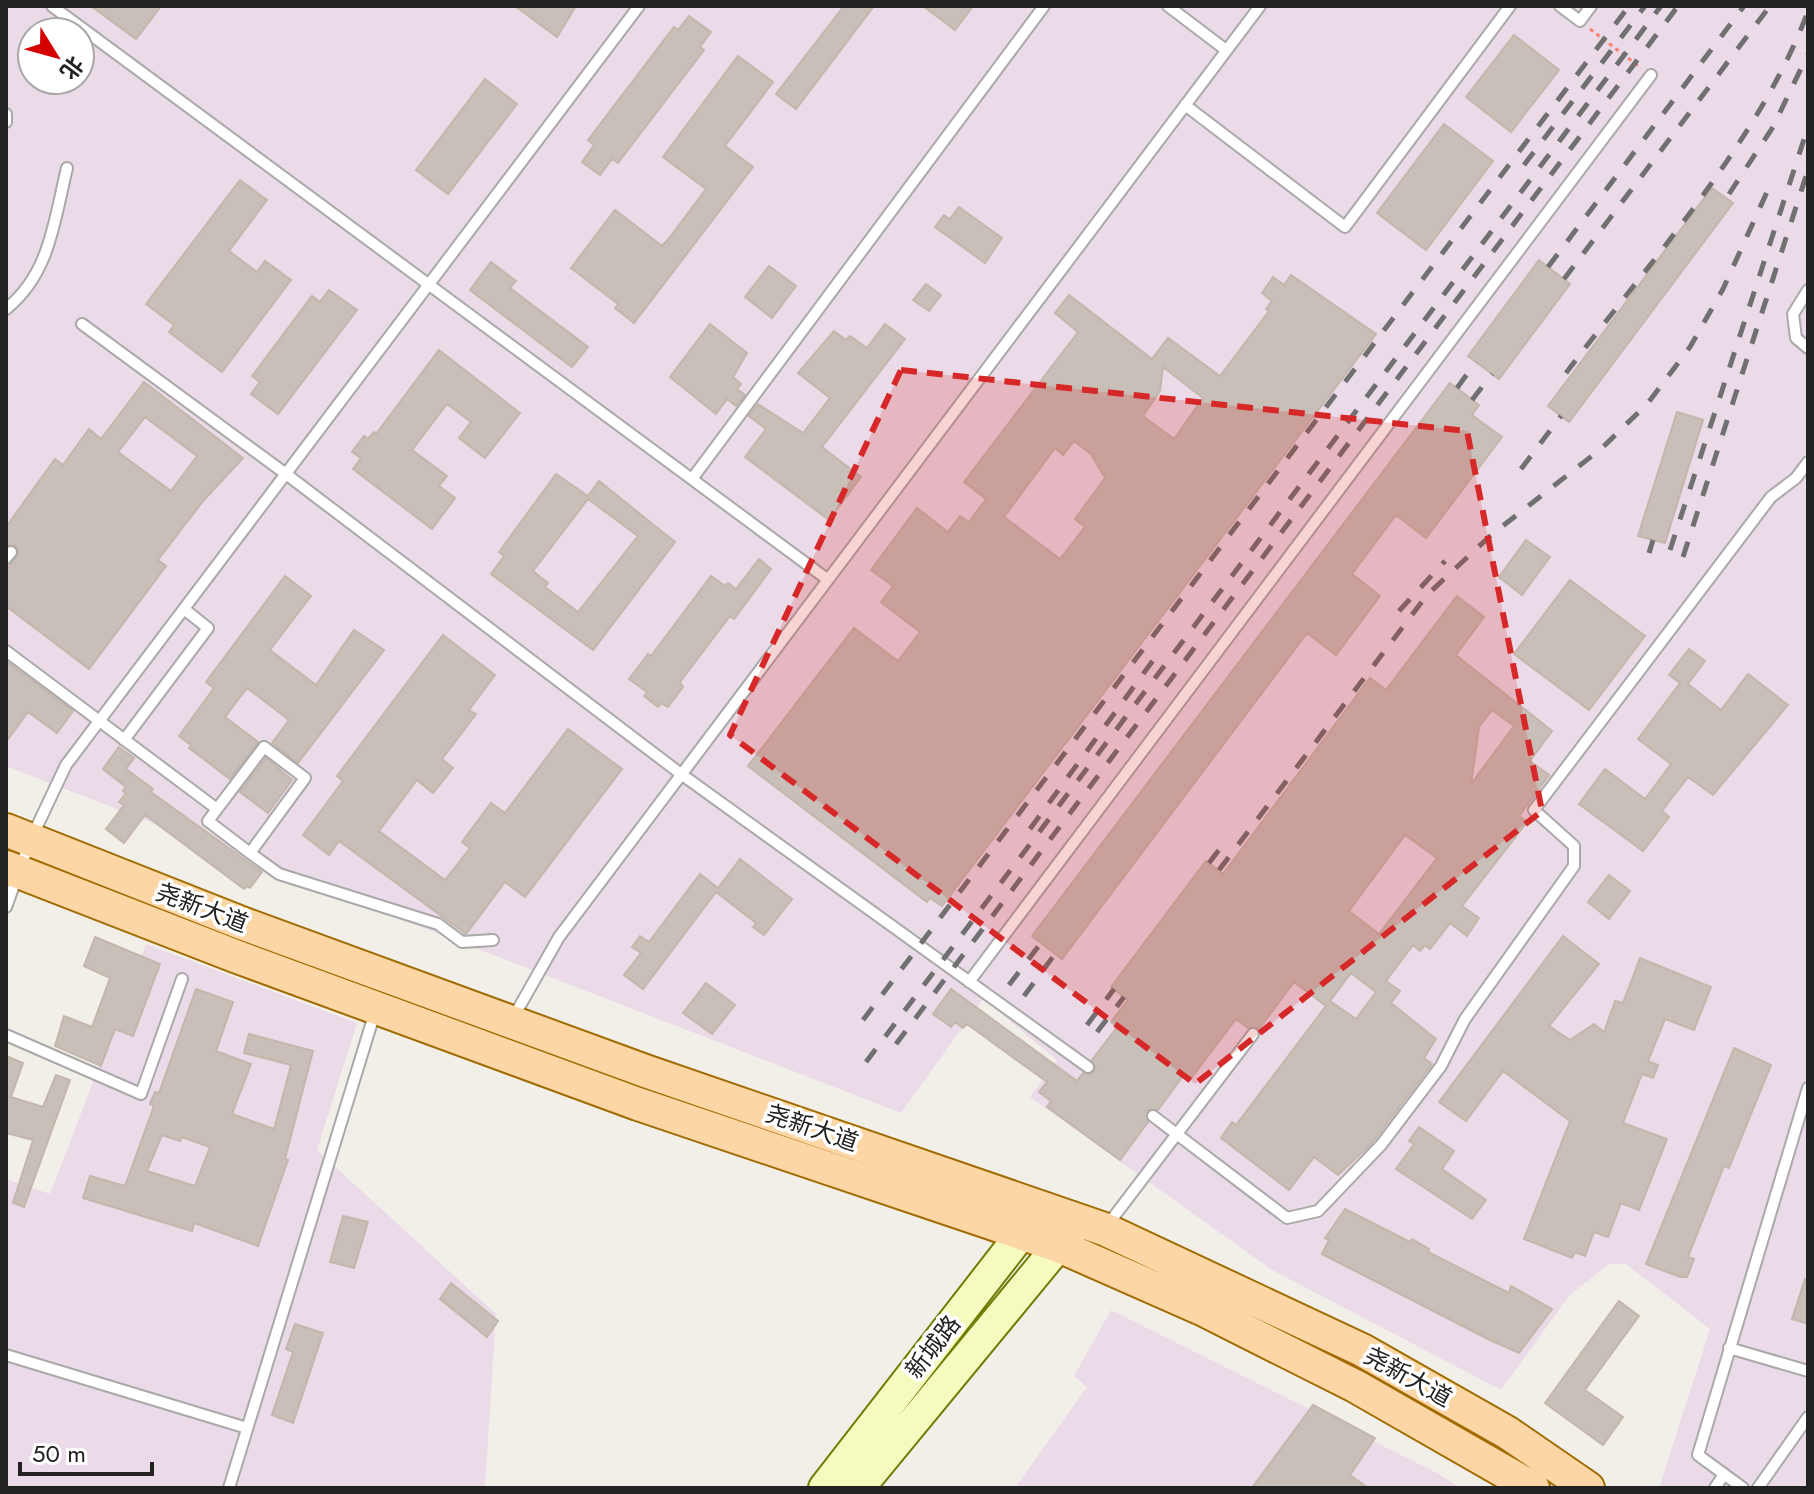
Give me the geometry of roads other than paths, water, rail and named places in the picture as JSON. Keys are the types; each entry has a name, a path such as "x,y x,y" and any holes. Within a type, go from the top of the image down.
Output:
{"main road":[{"name":"尧新大道","path":"18,834 244,924 1032,1219 1059,1246 1202,1309 1355,1386 1533,1488"},
{"name":"尧新大道","path":"12,870 638,1104 1032,1219 1092,1224 1362,1350 1508,1433 1588,1488"},
{"name":"新城路","path":"824,1488 1032,1219"},
{"name":"新城路","path":"859,1488 1059,1246 1092,1224"}],"lane":[{"path":"52,6 827,579"},
{"path":"6,907 18,834 66,765 639,6"},
{"path":"692,479 1044,6"},
{"path":"1168,6 1226,50"},
{"path":"511,1022 559,937 1260,6"},
{"path":"1185,105 1345,227 1510,6"},
{"path":"1560,6 1580,21 1591,6"},
{"path":"969,982 1651,75"},
{"path":"6,114 6,122"},
{"path":"6,309 26,293 45,262 67,168"},
{"path":"1808,290 1793,314 1796,338 1808,348"},
{"path":"82,324 286,474 681,774 1088,1067"},
{"path":"1153,1116 1287,1218 1318,1211 1381,1145 1441,1066 1465,1019 1574,866 1574,846 1534,810 1771,497 1796,478 1808,462"},
{"path":"124,740 208,628 184,609"},
{"path":"6,651 217,809"},
{"path":"250,853 305,778 264,747 208,821 250,853 279,874 438,924 462,942 493,940"},
{"path":"6,1035 141,1094 182,979"},
{"path":"229,1488 377,1008"},
{"path":"1092,1224 1177,1134 1253,1034"},
{"path":"1743,1488 1698,1455 1808,1088"},
{"path":"1729,1348 1808,1371"},
{"path":"6,1355 247,1428"},
{"path":"1758,1488 1808,1417"},
{"path":"1715,1488 1724,1474"}],"railway":[{"path":"863,1020 1629,6"},
{"path":"1524,165 1645,6"},
{"path":"866,1062 1661,6"},
{"path":"896,1044 1678,6"},
{"path":"1548,267 1744,6"},
{"path":"1564,279 1770,6"},
{"path":"1566,373 1732,153 1762,106 1808,11"},
{"path":"1729,194 1773,127 1808,54"},
{"path":"1670,550 1808,127"},
{"path":"1683,557 1808,170"},
{"path":"1219,870 1427,595 1490,536 1602,448 1648,403 1690,347 1723,289 1772,181"},
{"path":"1457,388 1476,362"},
{"path":"1472,400 1492,374"},
{"path":"1521,469 1561,416"},
{"path":"1649,553 1653,540"},
{"path":"1399,611 1445,561"},
{"path":"1030,829 1162,648"},
{"path":"1209,863 1228,838"},
{"path":"1009,985 1041,943"},
{"path":"1024,996 1055,954"},
{"path":"1087,1025 1114,989"},
{"path":"1097,1032 1124,997"}]}
